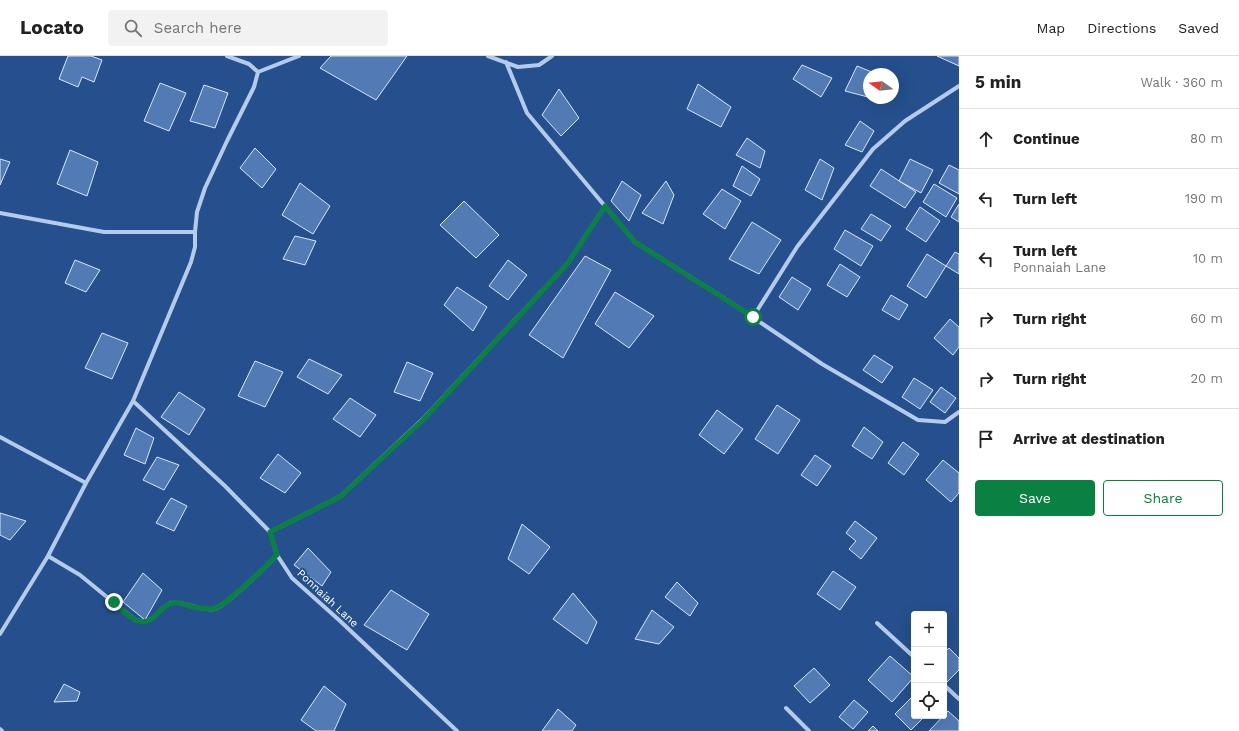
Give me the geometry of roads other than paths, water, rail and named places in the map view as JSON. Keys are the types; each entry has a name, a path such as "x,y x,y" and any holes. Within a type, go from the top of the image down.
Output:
{"street":[{"path":"227,56 249,64 258,72"},
{"path":"258,72 299,56"},
{"path":"488,56 518,67 539,65 552,56"},
{"path":"506,62 527,114 635,242 753,317 822,364 918,420 945,422 959,412"},
{"path":"0,634 48,556 86,484 133,402 191,262 195,247 197,212 205,188 254,87 258,72"},
{"path":"753,317 797,247 873,149 904,121 959,86"},
{"path":"270,532 341,496 423,420 568,263 605,206"},
{"path":"0,213 104,232 195,232"},
{"name":"Ponnaiah Lane","path":"133,402 225,486 270,532 277,555 292,578 457,731"},
{"path":"0,437 86,484"},
{"path":"48,556 80,575 134,620 139,622 147,621 153,618 169,604 175,602 193,607 214,609 233,596 277,555"},
{"path":"877,623 911,654"},
{"path":"947,688 959,699"},
{"path":"786,708 809,731"}]}
